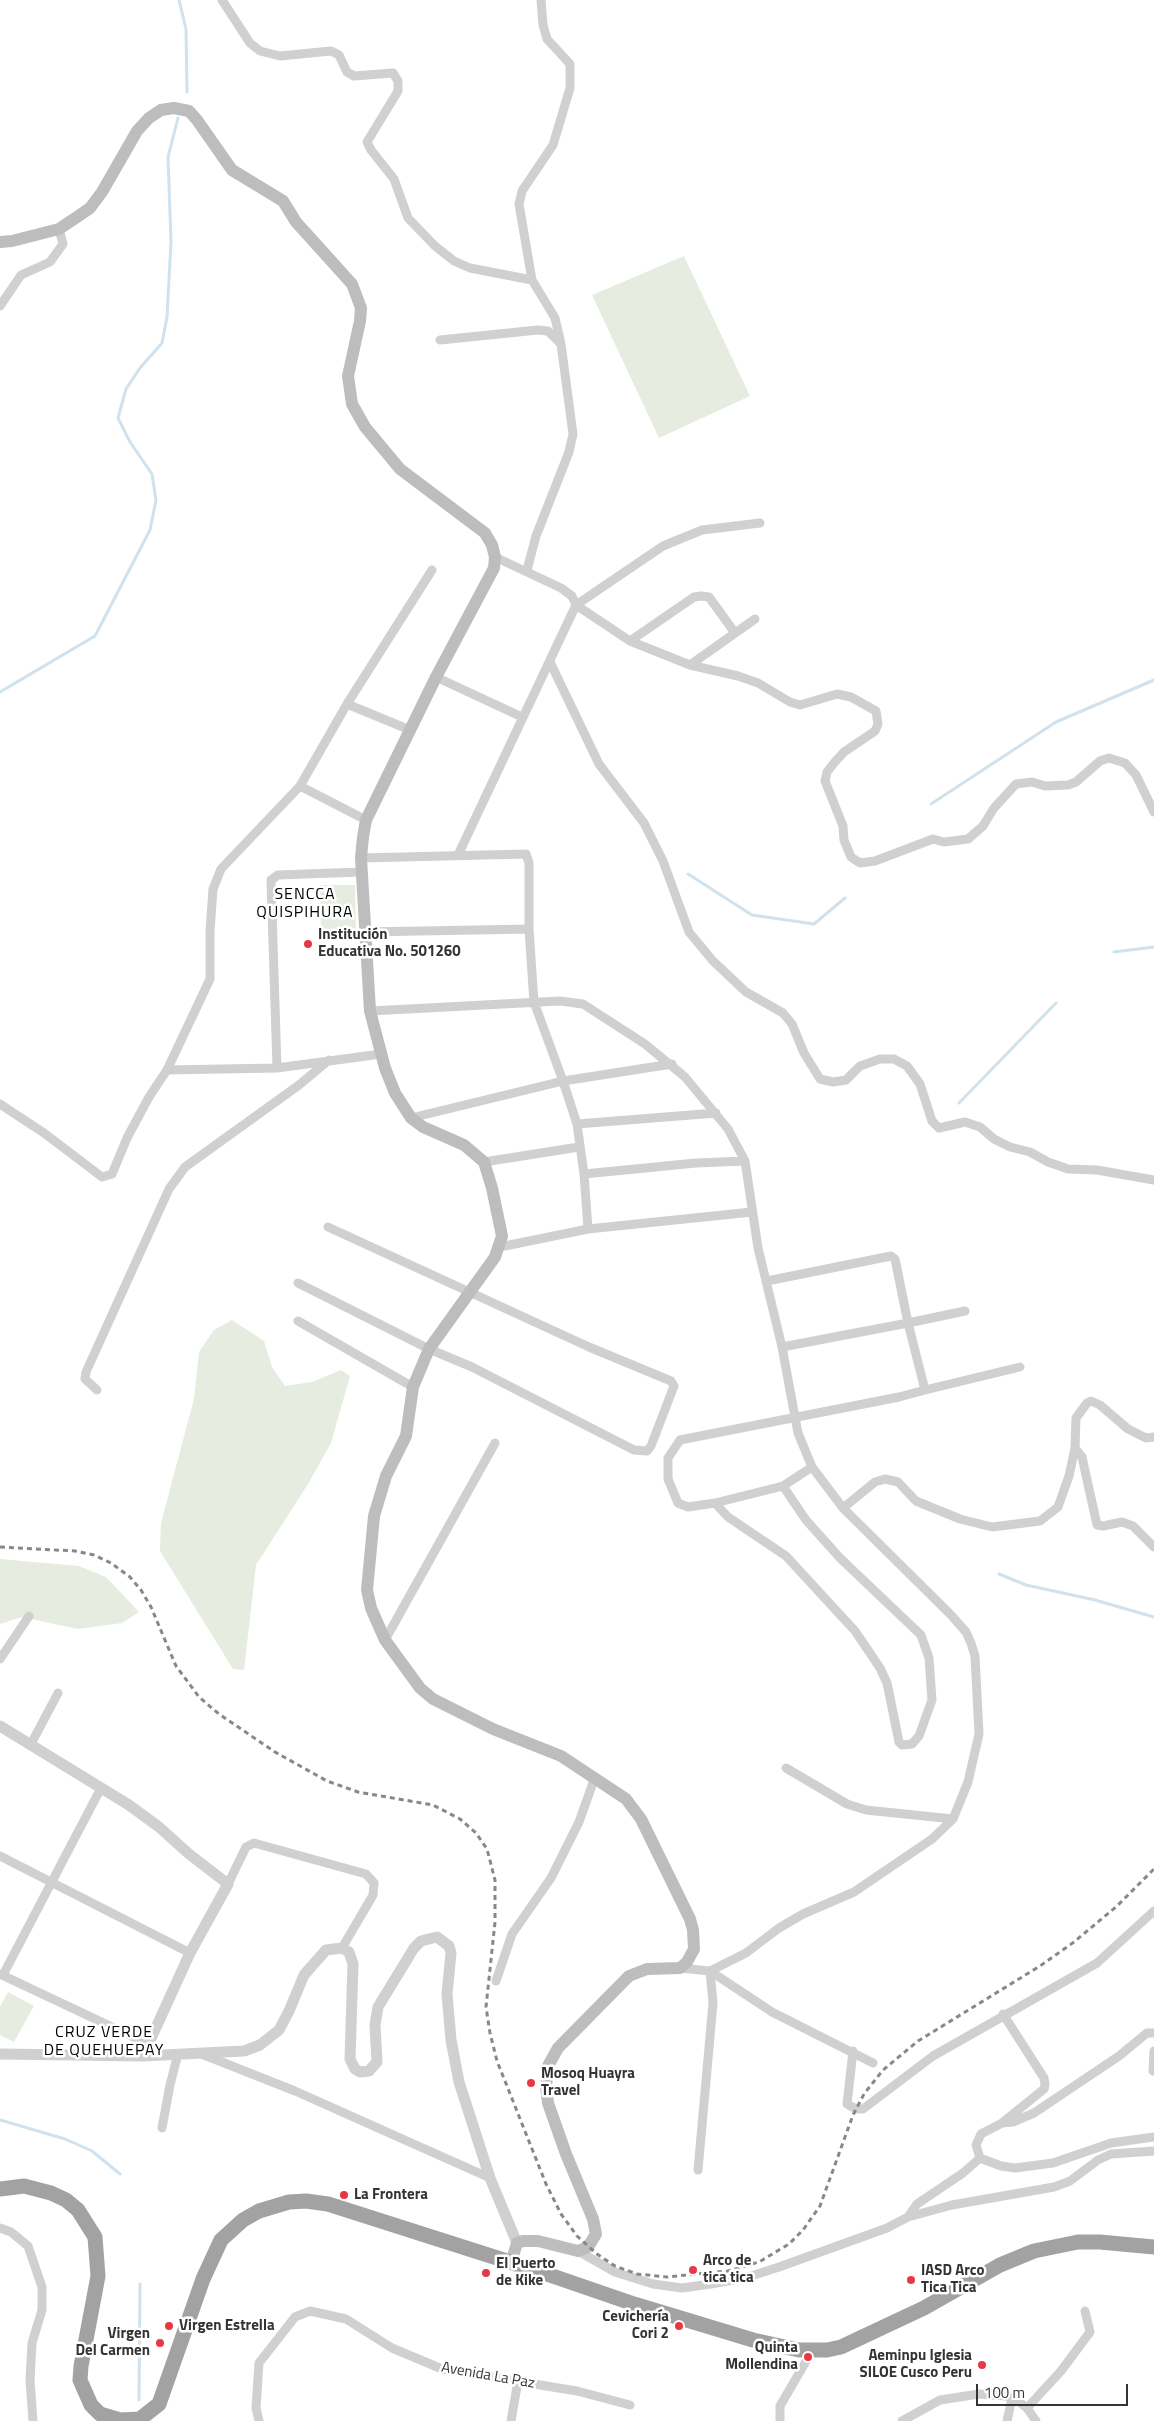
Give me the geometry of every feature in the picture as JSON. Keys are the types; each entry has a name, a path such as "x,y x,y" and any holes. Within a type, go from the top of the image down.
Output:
{"highway":[{"path":"0,2189 24,2186 51,2193 66,2200 86,2221 95,2237 98,2276 80,2380 85,2395 100,2414 120,2420 140,2420 159,2404 203,2279 221,2240 243,2220 259,2211 289,2202 306,2201 328,2204 714,2329 780,2347 812,2351 841,2347 924,2308 1000,2265 1034,2251 1078,2242 1154,2247"}],"main road":[{"path":"0,242 12,242 59,229 90,208 102,192 137,132 149,118 161,110 174,108 188,111 197,120 232,170 246,180 267,190 282,202 296,222 352,284 361,308 348,376 352,404 365,427 400,469 485,533 492,545 495,557 494,568 436,678 366,820 362,872 370,1011 381,1054 394,1093 411,1118 423,1127 464,1145 484,1162 492,1188 502,1236 500,1247 429,1349 413,1387 406,1436 386,1476 374,1516 367,1590 371,1608 385,1640 420,1688 433,1699 494,1730 561,1756 626,1799 640,1819 690,1919 694,1949 687,1962 680,1968 647,1969 628,1976 558,2048 548,2066 546,2087 548,2104 595,2225 594,2241 588,2247 578,2251 538,2240 517,2243 510,2263"}],"street":[{"path":"222,0 250,43 260,51 280,56 331,51 338,55 347,72 354,76 393,73 398,81 398,91 367,142 394,179 408,218 435,246 454,261 470,268 532,280"},
{"path":"527,570 536,536 569,452 573,434 561,344 555,318 532,280 519,204 522,191 553,145 570,88 570,64 547,39 543,25 541,0"},
{"path":"0,306 21,275 50,262 63,244 59,229"},
{"path":"440,340 538,330 548,331 561,344"},
{"path":"458,855 576,605 663,546 702,530 760,523"},
{"path":"495,557 527,570 561,588 572,596 576,605 630,641 690,665 738,676 758,683 790,702 800,705 837,694 851,697 876,711 878,724 875,730 858,741 834,763 827,772 825,781 844,826 844,840 851,857 860,863 875,861 934,839 944,842 968,839 983,826 994,808 1016,784 1032,782 1045,786 1068,785 1076,782 1100,761 1110,758 1125,763 1136,776 1154,812"},
{"path":"0,1104 44,1133 102,1178 112,1174 148,1097 167,1070 210,979 210,931 213,889 221,869 300,786 347,704 432,570"},
{"path":"630,641 694,597 701,596 709,597 735,633"},
{"path":"690,665 755,619"},
{"path":"550,662 599,764 644,823 663,861 689,932 713,961 746,992 782,1013 792,1024 804,1054 820,1079 833,1082 846,1080 860,1066 880,1059 894,1059 907,1066 920,1084 932,1121 939,1128 965,1122 980,1127 994,1139 1010,1147 1030,1152 1048,1162 1068,1169 1097,1170 1154,1180"},
{"path":"436,678 522,717"},
{"path":"347,704 410,730"},
{"path":"300,786 366,820"},
{"path":"362,858 526,854 529,863 529,929 534,1002 577,1124 584,1174 588,1229"},
{"path":"277,1068 271,880 278,875 362,872"},
{"path":"365,932 529,929"},
{"path":"370,1011 560,1001 583,1004 672,1064 728,1129 746,1162 758,1248 782,1347 794,1417 798,1434 812,1466 843,1508 951,1615 966,1632 971,1643 975,1656 979,1734 968,1782 953,1819 932,1839 854,1892 803,1914 779,1928 746,1953 710,1971"},
{"path":"167,1070 277,1068 381,1054"},
{"path":"97,1390 86,1379 86,1372 169,1189 185,1167 299,1086 329,1060"},
{"path":"411,1118 563,1081 672,1064"},
{"path":"577,1124 716,1114"},
{"path":"484,1162 579,1147"},
{"path":"584,1174 696,1163 746,1162"},
{"path":"500,1247 588,1229 752,1212"},
{"path":"298,1283 429,1349 472,1367 634,1450 647,1451 651,1446 674,1386 671,1381 469,1292 328,1226"},
{"path":"767,1281 893,1257 925,1390"},
{"path":"782,1347 965,1311"},
{"path":"298,1321 413,1387"},
{"path":"812,1466 783,1486 715,1503 688,1507 678,1503 668,1479 668,1458 680,1440 899,1397 1020,1367"},
{"path":"843,1508 875,1482 886,1479 898,1482 916,1501 960,1519 992,1527 1040,1521 1058,1507 1069,1476 1075,1448 1076,1418 1079,1411 1091,1402 1100,1405 1128,1429 1146,1438 1154,1438"},
{"path":"385,1640 495,1443"},
{"path":"1075,1448 1082,1457 1097,1525 1103,1526 1122,1522 1133,1526 1154,1547"},
{"path":"715,1503 728,1517 786,1556 854,1631 880,1668 887,1683 899,1742 902,1745 912,1744 919,1736 932,1700 929,1658 921,1635 840,1558 806,1520 783,1486"},
{"path":"0,1659 29,1616"},
{"path":"31,1744 58,1693"},
{"path":"0,1726 160,1826 189,1854 228,1884"},
{"path":"786,1768 847,1804 866,1810 953,1819"},
{"path":"496,1981 512,1934 551,1878 579,1822 595,1777"},
{"path":"101,1788 1,1975 148,2044"},
{"path":"143,2056 190,1953 246,1848 254,1844 366,1874 374,1883 373,1895 342,1948"},
{"path":"0,1856 190,1953"},
{"path":"853,2051 847,2104 863,2110 933,2056 1003,2014 1059,1986 1097,1963 1154,1911"},
{"path":"0,2054 143,2056 244,2051 260,2046 279,2030 289,2012 304,1975 326,1950 342,1948 348,1952 353,1964 350,2059 355,2069 364,2072 374,2068 376,2062 375,2025 378,2006 414,1948 421,1941 437,1937 449,1946 451,1963 447,1994 451,2040 459,2082 490,2178 517,2243"},
{"path":"680,1968 710,1971 772,2012 853,2051 873,2063"},
{"path":"698,2170 713,2003 710,1971"},
{"path":"1003,2014 1045,2081 1044,2089 1002,2123 984,2131 979,2136 976,2150 980,2158 1001,2166 1054,2163 1111,2143 1154,2137"},
{"path":"1002,2123 1013,2122 1034,2113 1113,2060 1147,2033 1154,2033"},
{"path":"1154,2051 1154,2073"},
{"path":"200,2053 295,2092 490,2178"},
{"path":"162,2128 178,2054"},
{"path":"578,2251 602,2266 635,2279 674,2288 731,2281 764,2272 887,2228 908,2217 961,2203 1054,2187 1070,2180 1098,2160 1111,2154 1154,2151"},
{"path":"908,2217 917,2204 963,2173 980,2158"},
{"path":"0,2228 11,2232 28,2246 42,2287 42,2310 32,2343 30,2380 33,2421"},
{"name":"Avenida La Paz","path":"259,2421 256,2408 260,2363 295,2317 310,2311 346,2319 392,2348 442,2369 577,2391 630,2405"},
{"path":"1026,2408 1061,2371 1090,2332 1085,2311"},
{"path":"780,2421 780,2406 812,2351"},
{"path":"511,2421 518,2381"},
{"path":"902,2421 951,2397 992,2394 1012,2398 1026,2408 1036,2421"},
{"path":"1007,2421 1012,2398"}],"shaded area":[{"path":"684,256 750,396 659,438 592,295"},
{"path":"320,885 355,885 356,934 321,935"},
{"path":"232,1320 264,1341 272,1367 285,1386 312,1382 341,1370 350,1376 331,1443 308,1484 256,1565 244,1670 233,1669 160,1551 161,1523 194,1399 199,1352 214,1330"},
{"path":"0,1559 79,1566 106,1577 139,1612 122,1623 78,1629 22,1617 0,1624"},
{"path":"8,1992 34,2006 14,2042 0,2035 0,2007"}],"waterway":[{"path":"179,0 186,29 187,92"},
{"path":"0,692 95,636 150,530 156,500 152,474 130,442 118,418 126,389 140,368 162,343 167,317 171,242 168,157 178,118"},
{"path":"931,804 1056,722 1154,680"},
{"path":"688,874 752,915 814,924 845,898"},
{"path":"1114,952 1154,947"},
{"path":"959,1103 1056,1003"},
{"path":"999,1574 1026,1585 1095,1600 1154,1617"},
{"path":"0,2120 65,2139 92,2151 120,2174"},
{"path":"139,2400 140,2284"}],"railway":[{"path":"0,1547 75,1551 94,1555 111,1563 130,1577 141,1590 151,1607 176,1666 199,1697 219,1714 275,1752 327,1781 358,1792 433,1805 460,1819 476,1833 487,1849 495,1880 495,1922 486,2007 497,2061 546,2184 561,2214 577,2236 597,2254 615,2266 637,2274 667,2277 728,2271 759,2262 789,2244 803,2230 820,2206 853,2115 864,2094 883,2070 918,2041 1040,1966 1074,1942 1117,1906 1154,1869"}],"place":[{"name":"Institución Educativa No. 501260","path":"308,944"},
{"name":"Mosoq Huayra Travel","path":"531,2083"},
{"name":"La Frontera","path":"344,2195"},
{"name":"Arco de tica tica","path":"693,2270"},
{"name":"El Puerto de Kike","path":"486,2273"},
{"name":"IASD Arco Tica Tica","path":"911,2280"},
{"name":"Virgen Estrella","path":"169,2326"},
{"name":"Cevichería Cori 2","path":"679,2326"},
{"name":"Virgen Del Carmen","path":"160,2343"},
{"name":"Quinta Mollendina","path":"808,2357"},
{"name":"Aeminpu Iglesia SILOE Cusco Peru","path":"982,2365"}],"district":[{"name":"SENCCA QUISPIHURA","path":"305,904"},
{"name":"CRUZ VERDE DE QUEHUEPAY","path":"104,2042"}]}
